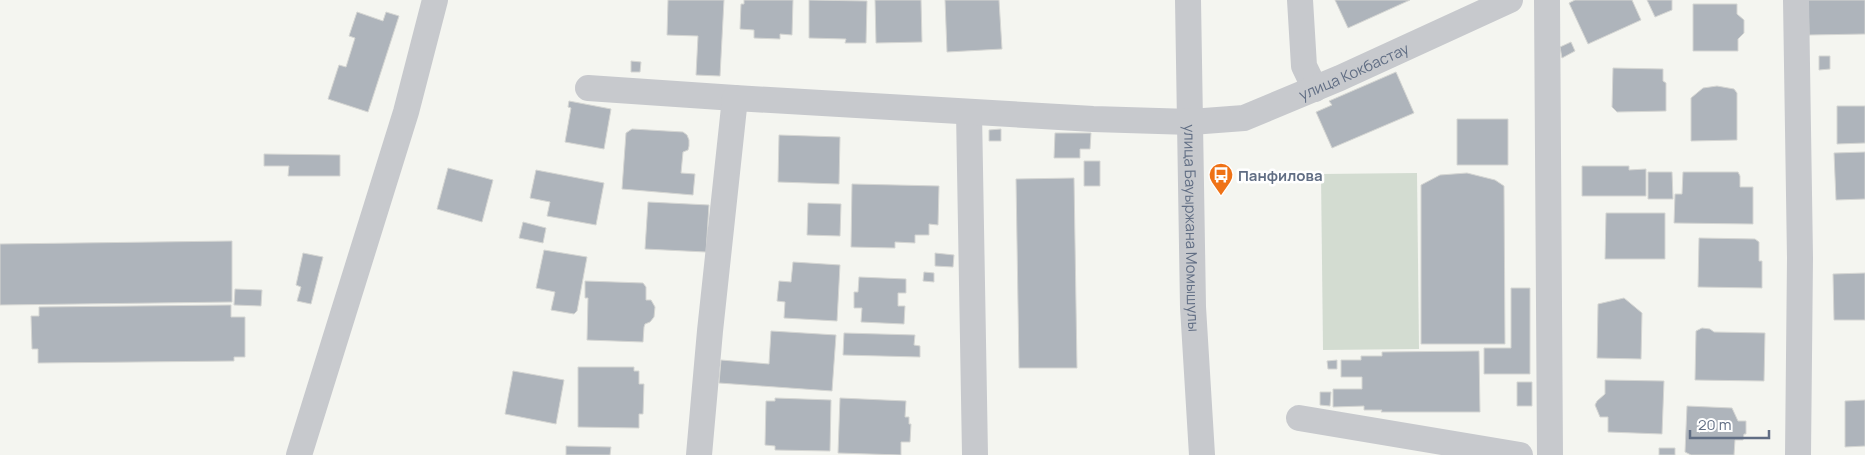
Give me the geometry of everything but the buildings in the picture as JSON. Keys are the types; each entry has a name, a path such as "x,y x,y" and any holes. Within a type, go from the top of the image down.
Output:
{"street":[{"path":"299,455 406,112 435,0"},
{"name":"улица Бауыржана Момышулы","path":"1188,0 1194,306 1202,455"},
{"path":"1300,0 1304,66 1315,89"},
{"name":"улица Кокбастау","path":"588,88 1093,119 1191,122 1244,118 1315,89 1510,0"},
{"path":"1547,0 1547,281 1550,455"},
{"path":"1796,0 1800,258 1798,455"},
{"path":"699,455 735,98"},
{"path":"969,112 975,455"},
{"path":"1298,418 1520,455"}],"shaded area":[{"path":"1417,173 1419,349 1323,350 1321,174"}],"place":[{"name":"Панфилова","path":"1221,196"}]}
